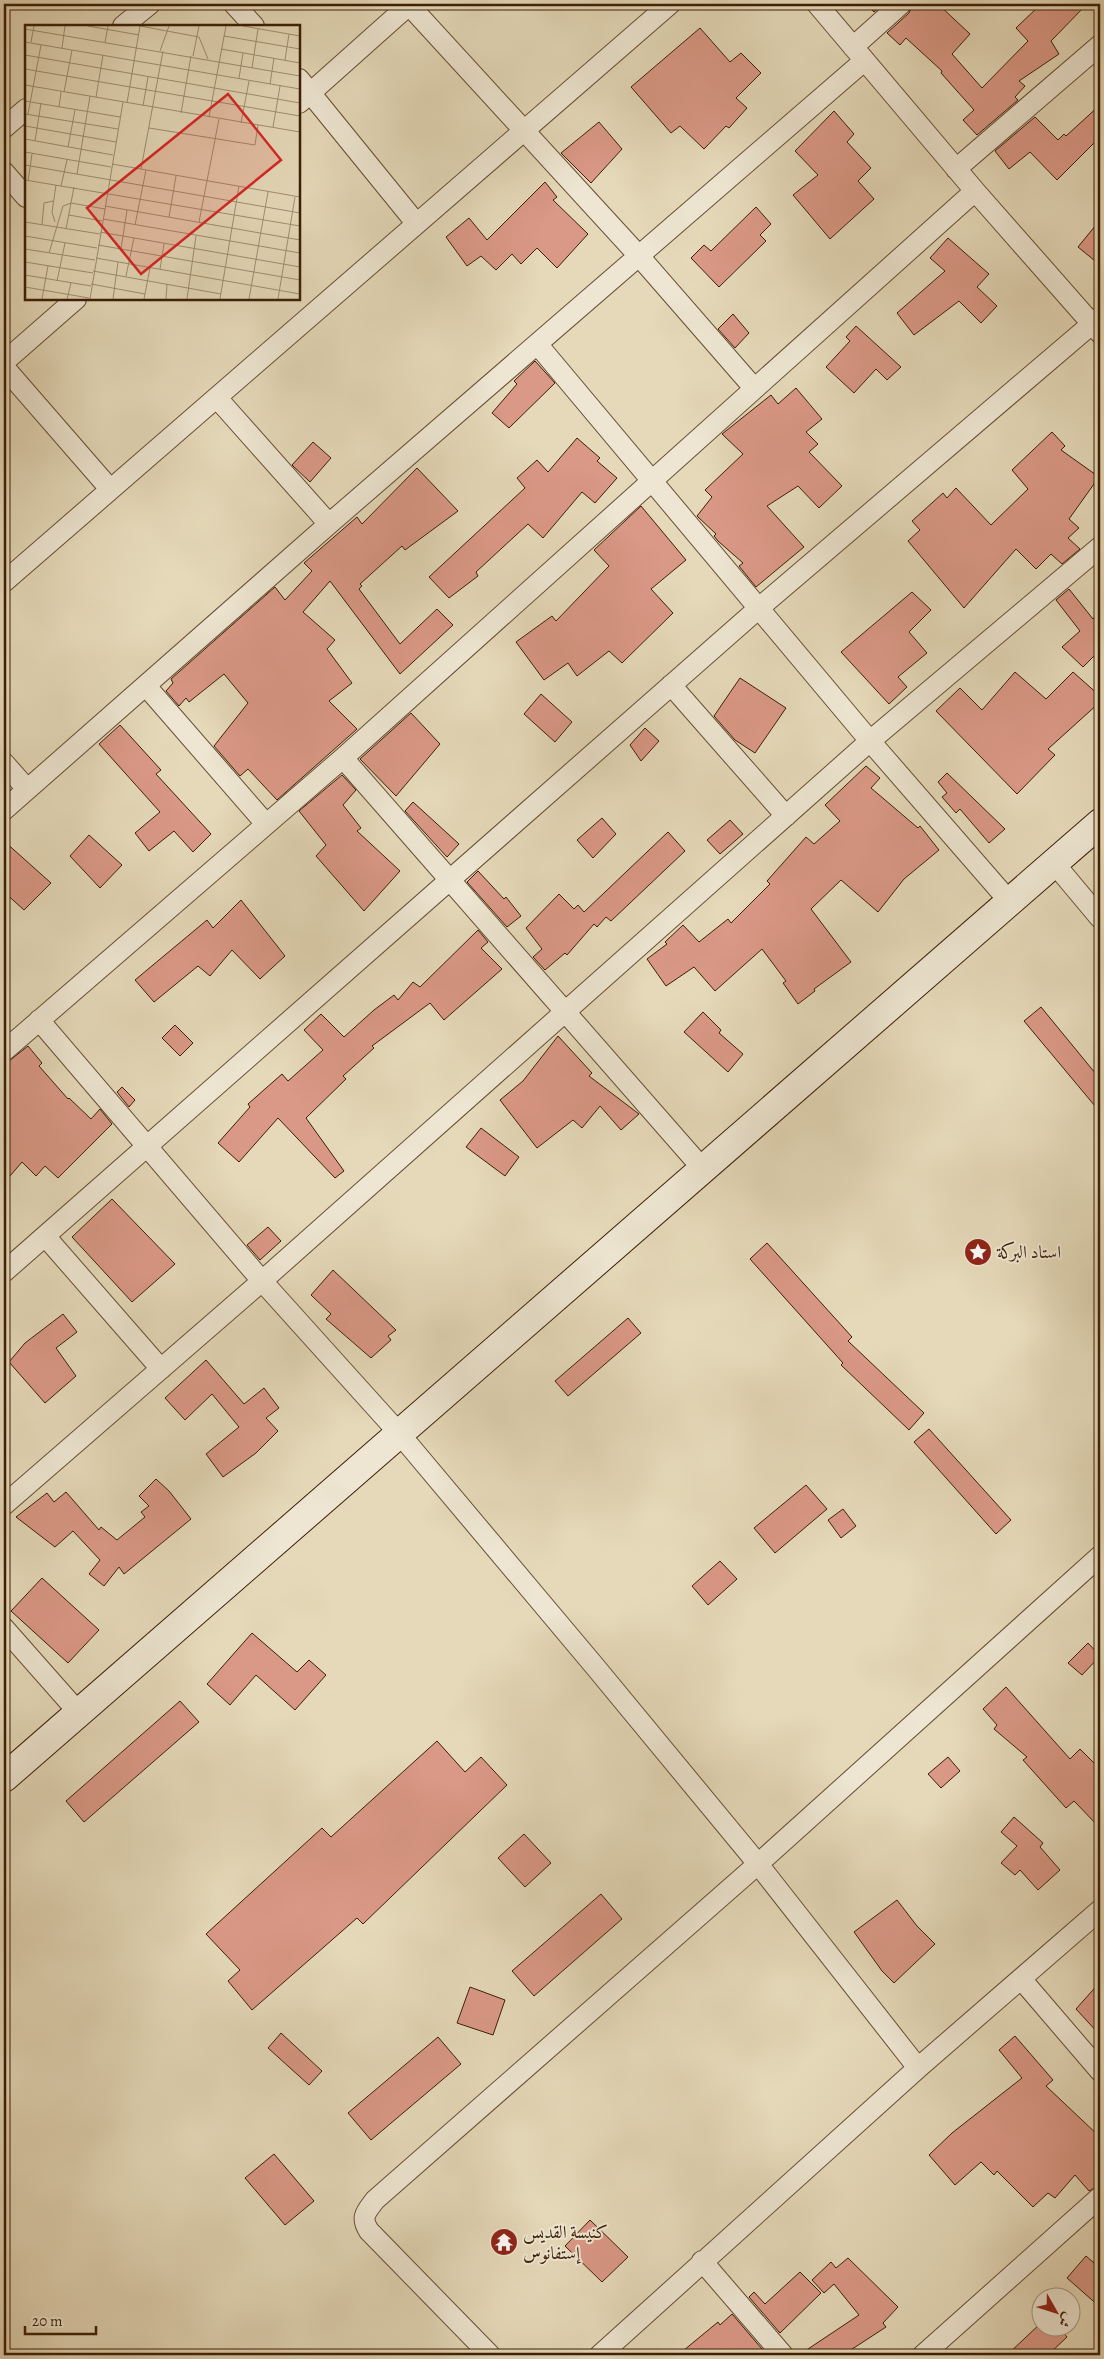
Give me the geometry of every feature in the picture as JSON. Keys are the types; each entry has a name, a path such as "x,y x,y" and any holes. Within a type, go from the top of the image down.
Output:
{"street":[{"path":"124,25 150,4"},
{"path":"234,4 253,25"},
{"path":"416,223 303,92 409,4 639,256 754,388"},
{"path":"4,582 523,129 670,4"},
{"path":"4,1272 759,608 1098,324 975,191 817,4"},
{"path":"4,810 639,256 858,54 901,4"},
{"path":"956,169 1100,45"},
{"path":"4,128 25,110"},
{"path":"4,172 25,196"},
{"path":"4,1051 343,758 651,479 975,191"},
{"path":"4,362 75,300"},
{"path":"538,345 870,741 1009,902"},
{"path":"4,367 110,489"},
{"path":"217,398 330,524"},
{"path":"4,1505 262,1281 870,741 1100,548"},
{"path":"671,685 786,816"},
{"path":"146,686 266,824"},
{"path":"343,758 702,1168"},
{"path":"4,763 27,789"},
{"path":"4,1778 398,1432 1100,822"},
{"path":"1054,863 1100,918"},
{"path":"39,1020 262,1281 398,1432 758,1864 918,2068"},
{"path":"45,1236 160,1369"},
{"path":"490,2355 369,2232 364,2223 364,2214 376,2200 758,1864 1100,1556"},
{"path":"4,1628 79,1713"},
{"path":"600,2355 918,2068 1022,1980 1100,1910"},
{"path":"1022,1980 1100,2071"},
{"path":"923,2355 1100,2197"},
{"path":"702,2261 782,2355"}],"building":[{"path":"866,4 883,4 874,12"},
{"path":"913,4 938,4 970,34 952,54 982,88 1028,41 1016,28 1041,4 1087,4 1051,41 1059,54 1019,81 1025,86 1015,97 1018,100 977,135 963,120 974,110 941,73 942,71 906,38 900,45 887,33 909,13"},
{"path":"700,28 730,62 741,53 761,73 736,98 747,108 729,128 726,126 704,149 680,126 671,133 631,87"},
{"path":"1100,105 1100,137 1057,180 1030,152 1009,169 995,151 1035,117 1058,140 1064,134 1066,136"},
{"path":"834,111 854,134 847,142 871,168 858,181 874,199 830,239 793,195 818,175 795,151"},
{"path":"599,122 622,149 591,183 561,153"},
{"path":"545,182 557,197 553,200 588,234 557,268 537,248 521,264 512,254 496,270 481,256 467,266 446,237 469,218 487,240"},
{"path":"756,207 771,224 760,235 766,241 719,287 691,258 704,245 711,251"},
{"path":"1100,220 1100,265 1078,247"},
{"path":"948,238 989,274 977,287 997,306 981,323 959,301 914,335 897,313 945,271 930,258"},
{"path":"733,314 749,333 735,348 718,329"},
{"path":"856,326 901,367 887,380 876,369 854,393 826,367 850,341 846,337"},
{"path":"535,361 555,383 509,428 492,413 517,384 514,381"},
{"path":"796,388 822,419 806,432 818,444 809,452 842,486 819,508 798,486 767,506 804,547 756,587 739,566 743,563 718,541 714,536 716,534 697,516 712,497 705,490 743,454 722,434 771,395 778,404"},
{"path":"1052,432 1065,446 1061,450 1099,477 1069,519 1079,528 1068,538 1080,549 1062,564 1051,554 1036,569 1016,549 964,608 908,541 920,530 912,521 943,493 947,498 956,488 991,525 1028,489 1012,470"},
{"path":"577,438 600,458 597,461 617,478 595,503 582,492 543,538 528,524 476,572 478,576 449,598 429,577 525,488 517,478 537,460 548,472"},
{"path":"313,442 331,458 310,482 292,465"},
{"path":"417,468 458,511 405,550 402,546 360,584 362,586 359,589 400,644 437,609 453,625 400,674 330,581 303,612 335,640 327,649 352,683 329,701 357,729 277,800 248,769 240,776 214,746 248,703 224,674 189,702 186,698 179,706 166,691 173,683 171,679 275,587 285,600 312,571 304,563 357,517 362,524"},
{"path":"641,506 686,560 651,589 673,613 622,663 609,651 577,676 568,663 544,680 516,642 552,616 556,621 609,566 594,550"},
{"path":"1069,589 1093,619 1100,611 1100,658 1097,653 1083,667 1062,647 1080,631 1056,600"},
{"path":"912,592 931,610 909,632 927,653 898,677 907,687 889,704 841,652"},
{"path":"1015,672 1046,699 1073,672 1100,696 1100,702 1048,749 1055,755 1017,794 936,711 960,688 982,710"},
{"path":"740,678 786,708 755,753 735,740 714,716"},
{"path":"541,694 572,722 555,742 524,714"},
{"path":"411,713 440,744 396,796 360,759"},
{"path":"120,725 161,770 156,774 211,834 193,852 174,831 149,851 135,833 160,812 99,744"},
{"path":"645,728 659,741 641,761 630,745"},
{"path":"866,766 880,778 871,788 918,828 920,826 939,850 904,879 878,912 841,880 811,909 851,962 814,989 815,991 798,1004 783,983 786,981 762,949 715,991 694,967 666,986 647,959 667,944 665,942 683,925 699,942 728,919 731,923 770,884 767,881 806,837 814,844 840,821 825,805"},
{"path":"947,773 1005,829 989,843 960,809 956,813 942,797 947,793 938,782"},
{"path":"342,775 356,790 343,805 361,828 357,831 400,871 364,911 316,856 326,845 299,811"},
{"path":"413,802 459,844 447,857 405,811"},
{"path":"602,818 616,834 593,858 577,840"},
{"path":"730,820 743,834 720,854 707,840"},
{"path":"668,832 685,851 611,921 606,917 597,927 594,924 567,955 565,953 545,970 533,957 542,949 526,928 559,894 574,909 578,905 584,912"},
{"path":"89,835 122,865 100,888 70,856"},
{"path":"4,841 51,883 24,910 4,892"},
{"path":"478,871 504,899 506,897 521,916 507,927 467,882"},
{"path":"241,900 285,956 260,979 232,950 210,976 198,966 154,1002 135,980 207,920 213,928"},
{"path":"478,930 488,942 481,948 502,969 444,1020 430,1003 372,1046 374,1048 343,1076 346,1079 306,1118 344,1171 335,1178 278,1118 239,1162 218,1143 250,1107 248,1104 282,1074 288,1081 323,1050 304,1030 321,1014 344,1037 394,995 398,1000 413,982 420,987"},
{"path":"1041,1007 1100,1079 1100,1112 1024,1021"},
{"path":"703,1012 721,1030 719,1033 743,1054 728,1072 684,1032"},
{"path":"175,1025 193,1043 180,1056 162,1038"},
{"path":"558,1036 592,1073 589,1076 639,1114 621,1130 600,1106 582,1128 573,1120 537,1148 500,1100 523,1081"},
{"path":"28,1046 42,1063 39,1066 68,1099 91,1119 100,1109 112,1124 58,1178 45,1166 36,1176 22,1162 4,1183 4,1065"},
{"path":"122,1087 135,1100 129,1107 117,1092"},
{"path":"481,1128 519,1157 505,1176 466,1147"},
{"path":"112,1199 175,1264 132,1302 72,1237"},
{"path":"268,1227 281,1241 260,1260 247,1245"},
{"path":"767,1243 852,1337 848,1341 924,1413 909,1430 841,1365 843,1363 750,1259"},
{"path":"333,1270 396,1330 388,1336 391,1340 371,1358 326,1319 331,1314 311,1295"},
{"path":"63,1314 77,1332 56,1348 76,1376 45,1403 9,1362 25,1343"},
{"path":"628,1318 641,1333 568,1396 555,1381"},
{"path":"206,1360 244,1404 264,1388 279,1408 266,1418 278,1431 256,1453 223,1477 206,1454 239,1427 212,1394 185,1420 165,1398"},
{"path":"929,1429 1011,1520 996,1534 914,1442"},
{"path":"156,1479 169,1491 191,1519 124,1574 119,1567 104,1586 89,1574 100,1560 73,1531 55,1547 16,1517 47,1493 54,1502 66,1492 99,1530 101,1527 117,1540 145,1517 141,1512 149,1506 139,1496"},
{"path":"806,1485 827,1509 775,1553 754,1528"},
{"path":"843,1509 856,1526 841,1538 828,1520"},
{"path":"720,1561 737,1579 708,1605 692,1586"},
{"path":"42,1578 99,1630 68,1663 11,1611"},
{"path":"252,1633 297,1672 309,1660 326,1675 295,1710 256,1675 230,1705 207,1684"},
{"path":"1088,1643 1100,1656 1082,1675 1068,1663"},
{"path":"1006,1687 1070,1759 1080,1749 1100,1769 1100,1828 1074,1801 1066,1808 1023,1760 1027,1757 994,1729 997,1725 983,1709"},
{"path":"180,1701 199,1722 84,1822 66,1801"},
{"path":"437,1741 465,1772 481,1757 507,1785 363,1924 357,1918 252,2010 228,1981 240,1970 206,1934 322,1828 331,1837"},
{"path":"948,1757 960,1771 941,1788 928,1774"},
{"path":"1014,1817 1043,1843 1040,1847 1060,1870 1038,1890 1020,1870 1015,1875 1001,1863 1017,1846 1001,1832"},
{"path":"524,1834 551,1863 525,1887 498,1858"},
{"path":"601,1894 622,1919 534,1996 512,1971"},
{"path":"897,1900 917,1926 935,1944 894,1983 882,1971 854,1932"},
{"path":"1100,1982 1100,2035 1076,2009"},
{"path":"470,1987 505,2000 493,2035 457,2023"},
{"path":"281,2033 322,2071 309,2085 268,2048"},
{"path":"1015,2036 1053,2080 1046,2086 1100,2137 1100,2185 1089,2191 1075,2175 1055,2198 1048,2193 1033,2207 997,2171 994,2175 981,2162 955,2185 929,2155 952,2133 1022,2078 999,2050"},
{"path":"438,2037 461,2064 371,2140 348,2113"},
{"path":"274,2154 314,2201 285,2225 245,2178"},
{"path":"590,2220 628,2257 602,2282 565,2246"},
{"path":"1086,2256 1100,2268 1100,2307 1082,2291 1082,2286 1076,2286 1067,2278"},
{"path":"848,2258 898,2307 883,2323 886,2327 843,2355 799,2355 859,2315 834,2284 824,2293 812,2280 831,2262 836,2268"},
{"path":"800,2272 821,2293 780,2333 749,2297 754,2292 765,2304"},
{"path":"732,2314 762,2349 755,2355 678,2355 718,2322 720,2325"},
{"path":"1032,2331 1032,2336 1067,2337 1048,2355 1007,2355"}],"place":[{"name":"استاد البركة","path":"978,1252"},
{"name":"كنيسة القديس إستفانوس","path":"504,2242"}]}
